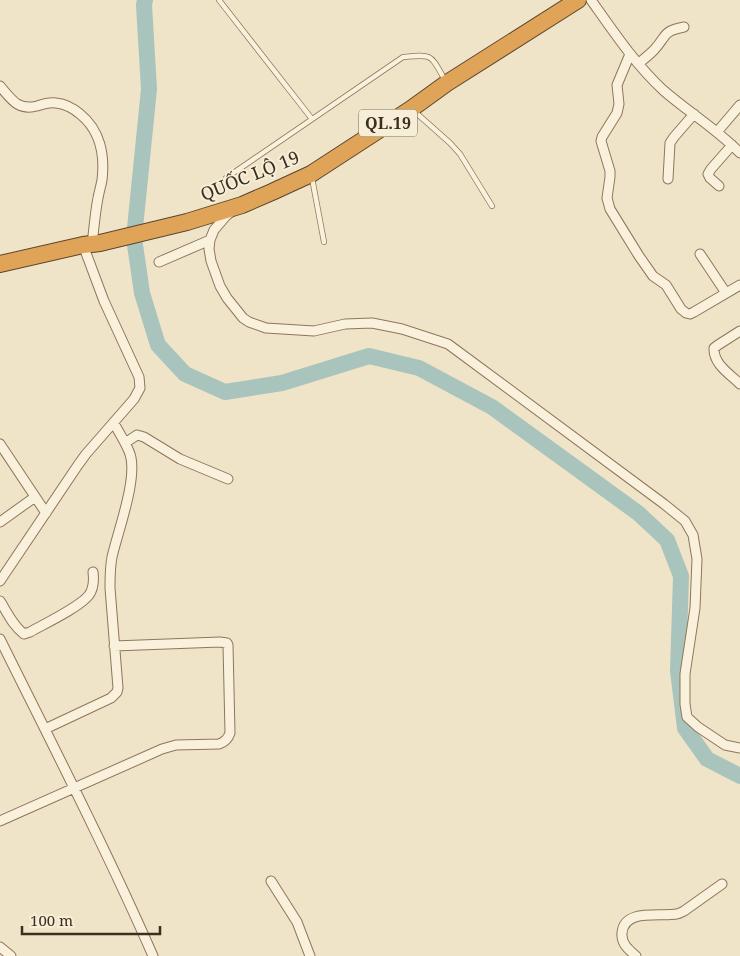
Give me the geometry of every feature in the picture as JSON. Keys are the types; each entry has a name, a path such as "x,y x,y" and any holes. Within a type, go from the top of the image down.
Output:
{"highway":[{"name":"QUỐC LỘ 19","path":"92,244 187,222 242,205 311,174 411,109 447,83 578,0"},
{"name":"QL.19","path":"0,264 92,244"}],"street":[{"path":"591,0 630,54 663,90 718,132 740,154"},
{"path":"639,64 654,50 666,33 684,27"},
{"path":"630,54 617,85 618,113 601,141 610,171 607,202 653,276 666,285 681,309 686,313 694,312 740,285"},
{"path":"0,86 13,101 22,106 31,107 51,102 73,109 84,118 96,133 102,156 102,178 92,244 104,301 140,383 140,388 134,400 86,454 0,581"},
{"path":"718,132 740,105"},
{"path":"668,179 670,144 694,114"},
{"path":"719,186 708,174 732,145"},
{"path":"242,205 219,223 210,240 209,250 220,286 237,312 249,322 266,328 314,331 345,324 372,323 402,329 448,344 686,521 693,536 697,559 695,608 685,674 687,717 698,727 725,745 740,748"},
{"path":"159,262 210,240"},
{"path":"700,254 726,293"},
{"path":"740,331 714,348 714,354 717,362 740,384"},
{"path":"45,729 106,701 114,696 118,688 110,572 112,556 127,499 132,468 130,455 114,423"},
{"path":"125,443 137,435 144,436 180,459 228,479"},
{"path":"0,444 46,513"},
{"path":"0,522 35,497"},
{"path":"0,601 13,623 24,634 86,599 93,588 93,572"},
{"path":"0,639 74,788 153,956"},
{"path":"0,822 169,746 219,744 228,738 230,733 227,643 114,646"},
{"path":"271,881 297,922 310,956"},
{"path":"636,956 627,948 622,939 622,928 629,921 634,917 642,915 677,914 722,884"},
{"path":"0,947 9,956"}],"lane":[{"path":"219,0 312,119"},
{"path":"226,178 403,58 428,56 434,60 447,83"},
{"path":"411,109 460,154 492,206"},
{"path":"311,174 324,242"}],"waterway":[{"path":"145,0 149,89 134,238 142,293 158,345 185,374 225,392 282,383 369,356 419,368 492,407 638,513 667,540 681,576 678,671 685,728 707,759 740,776"}]}
